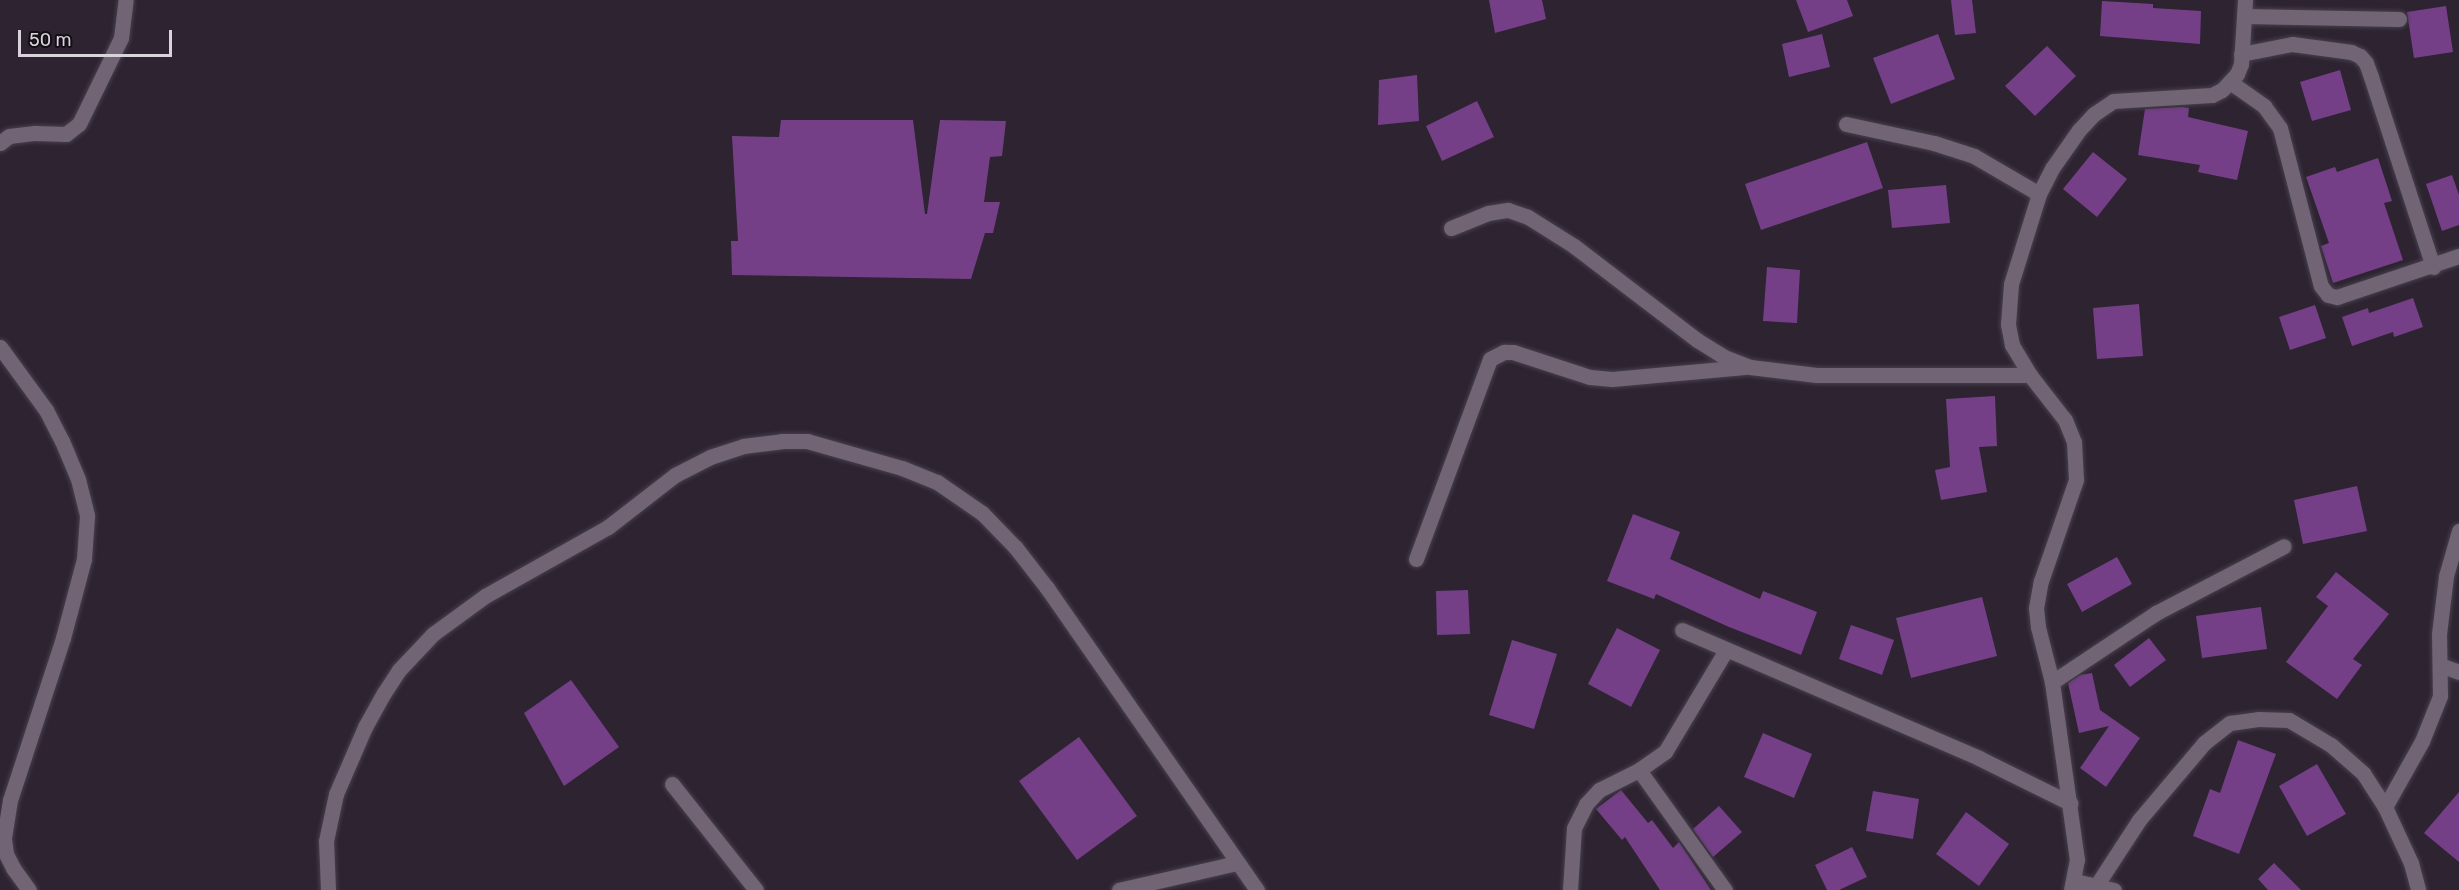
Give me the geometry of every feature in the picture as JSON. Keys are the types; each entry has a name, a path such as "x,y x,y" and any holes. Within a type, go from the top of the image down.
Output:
{"street":[{"path":"0,143 9,136 35,133 66,134 79,124 121,38 126,0"},
{"path":"2114,890 2096,886 2073,886 2078,860 2052,682 2038,627 2036,608 2041,581 2076,480 2075,461 2071,431 2066,420 2030,375 2009,336 2008,310 2011,284 2039,194 2053,167 2079,130 2094,114 2113,101 2212,95 2230,82 2237,74 2241,54 2245,0"},
{"path":"2244,16 2399,19"},
{"path":"2241,54 2292,44 2351,52 2360,56 2371,77 2433,267"},
{"path":"2230,82 2264,106 2280,128 2323,291 2337,297 2433,267 2459,256"},
{"path":"1846,124 1934,143 1974,156 2039,194"},
{"path":"1451,228 1488,213 1508,210 1528,217 1574,246 1697,340 1724,357 1750,367"},
{"path":"0,347 34,392 62,441 78,479 87,516 84,559 63,638 10,801 4,839 6,854 29,890"},
{"path":"1416,559 1490,359 1504,352 1513,352 1590,377 1612,379 1750,367 1817,375 2030,375"},
{"path":"328,890 326,842 336,794 365,727 384,693 399,670 433,634 485,596 608,527 675,475 710,457 743,446 782,441 807,441 902,468 937,482 982,513 1016,548 1047,588 1257,890"},
{"path":"2385,807 2434,716 2440,696 2439,634 2453,578 2459,531"},
{"path":"2052,682 2156,613 2284,546"},
{"path":"1682,630 1979,758 2070,803"},
{"path":"1570,890 1574,828 1586,804 1599,790 1639,770 1665,752 1726,650"},
{"path":"2440,665 2459,672"},
{"path":"2096,886 2139,819 2204,743 2230,723 2258,719 2289,720 2311,732 2363,773 2385,807 2411,863 2418,890"},
{"path":"1639,770 1725,890"},
{"path":"672,784 756,890"},
{"path":"1119,890 1237,862"}],"building":[{"path":"1489,0 1542,0 1546,19 1495,33"},
{"path":"1796,0 1847,0 1853,16 1808,32"},
{"path":"1951,0 1972,0 1976,33 1955,35"},
{"path":"2102,1 2153,4 2153,8 2201,11 2200,44 2100,36"},
{"path":"2446,6 2453,52 2414,58 2407,12"},
{"path":"1822,34 1830,67 1789,77 1782,44"},
{"path":"1938,34 1955,79 1891,104 1873,58"},
{"path":"2047,46 2076,76 2035,116 2005,86"},
{"path":"2340,70 2351,110 2312,121 2300,82"},
{"path":"1417,75 1419,121 1378,125 1379,80"},
{"path":"1477,101 1494,137 1442,161 1426,126"},
{"path":"2189,108 2188,117 2248,131 2237,180 2198,172 2200,165 2138,155 2145,109"},
{"path":"781,120 913,120 925,214 927,214 940,120 1006,121 1002,156 990,157 984,202 1000,202 993,233 985,233 971,279 732,275 731,241 738,241 732,136 779,137"},
{"path":"1867,142 1883,188 1761,230 1745,184"},
{"path":"2093,152 2127,179 2097,217 2063,189"},
{"path":"2378,158 2392,201 2384,203 2403,260 2333,283 2321,246 2329,243 2306,177 2335,167 2337,172"},
{"path":"2452,175 2459,195 2459,225 2442,231 2426,184"},
{"path":"1946,185 1950,223 1892,228 1888,190"},
{"path":"1767,267 1800,270 1797,323 1763,321"},
{"path":"2413,298 2423,327 2394,337 2393,332 2352,346 2342,317 2368,308 2369,313"},
{"path":"2139,304 2143,356 2097,359 2093,308"},
{"path":"2315,305 2326,338 2290,350 2279,317"},
{"path":"1995,396 1997,446 1979,447 1987,492 1941,500 1935,470 1950,467 1946,399"},
{"path":"2357,486 2367,531 2303,544 2294,500"},
{"path":"1633,514 1680,532 1670,559 1760,599 1763,591 1817,612 1801,655 1729,627 1656,594 1654,599 1607,581"},
{"path":"2117,557 2132,584 2082,612 2067,584"},
{"path":"2336,572 2389,614 2353,659 2362,665 2337,699 2286,662 2328,606 2316,597"},
{"path":"1468,590 1470,634 1437,635 1436,591"},
{"path":"1982,597 1997,656 1911,678 1896,618"},
{"path":"2261,607 2267,649 2202,658 2196,616"},
{"path":"1851,625 1894,640 1882,675 1839,659"},
{"path":"1617,628 1660,650 1631,707 1588,684"},
{"path":"2149,638 2166,660 2130,687 2114,665"},
{"path":"1512,640 1557,654 1534,729 1489,715"},
{"path":"2092,673 2100,710 2140,738 2106,787 2080,768 2109,726 2079,733 2068,683 2080,675"},
{"path":"571,680 619,747 564,786 524,713"},
{"path":"1763,733 1812,754 1794,798 1744,777"},
{"path":"1079,737 1137,816 1077,860 1019,781"},
{"path":"2238,740 2276,754 2239,854 2193,836 2210,789 2220,793"},
{"path":"2317,764 2346,814 2307,836 2279,786"},
{"path":"1621,790 1648,823 1652,820 1673,848 1679,842 1711,890 1660,890 1625,837 1622,840 1596,809"},
{"path":"1873,791 1919,799 1913,839 1866,831"},
{"path":"2459,792 2459,862 2424,833"},
{"path":"1719,806 1742,832 1713,857 1693,829"},
{"path":"1966,812 2009,844 1979,886 1936,854"},
{"path":"1852,847 1867,877 1839,890 1827,890 1815,865"},
{"path":"2274,863 2301,890 2268,890 2258,879"}]}
